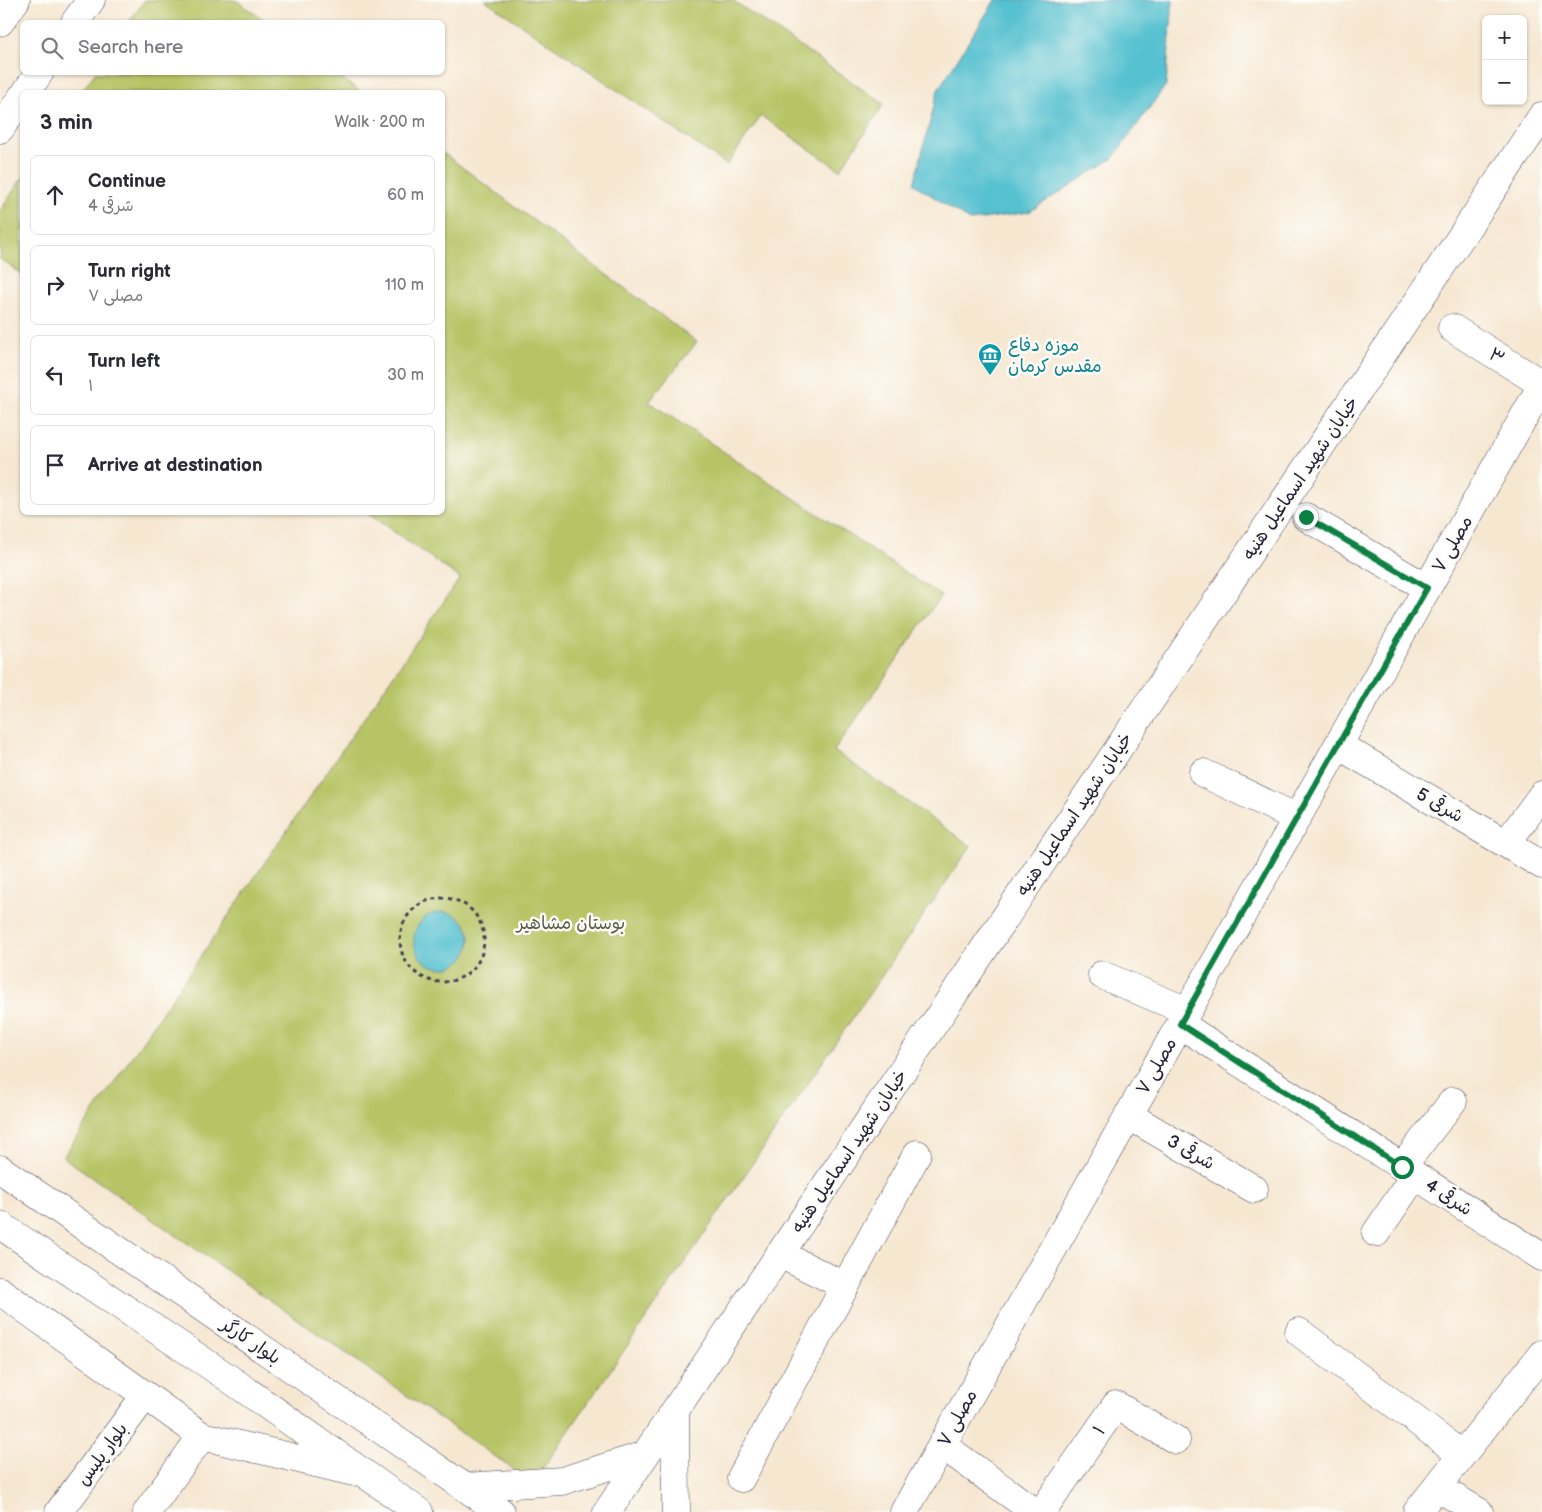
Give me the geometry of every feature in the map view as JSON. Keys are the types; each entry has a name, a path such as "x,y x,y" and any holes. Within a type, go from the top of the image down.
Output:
{"street":[{"path":"0,22 16,0"},
{"path":"76,20 91,0"},
{"path":"27,90 38,75"},
{"path":"0,129 20,100"},
{"name":"خیابان شهید اسماعیل هنیه","path":"607,1512 1542,116"},
{"name":"۳","path":"1452,328 1542,384"},
{"name":"مصلی ۷","path":"904,1512 1542,384"},
{"path":"1306,517 1427,588"},
{"name":"شرقی 5","path":"1338,745 1542,865"},
{"path":"1203,773 1297,818"},
{"path":"1506,844 1542,795"},
{"name":"شرقی 4","path":"1102,975 1184,1017 1409,1171 1542,1256"},
{"path":"1376,1233 1409,1171 1453,1100"},
{"name":"شرقی 3","path":"1128,1115 1254,1189"},
{"path":"741,1478 917,1154"},
{"name":"بلوار کارگر","path":"0,1169 501,1512"},
{"path":"0,1225 218,1372 419,1512"},
{"path":"780,1254 845,1286"},
{"path":"0,1291 202,1436 366,1475"},
{"path":"1299,1332 1462,1455"},
{"path":"1417,1512 1542,1354"},
{"name":"بلوار پلیس","path":"59,1512 144,1396"},
{"name":"۱","path":"1042,1512 1116,1405 1176,1440"},
{"path":"675,1411 676,1512"},
{"path":"147,1512 202,1436"},
{"path":"942,1445 1035,1512"},
{"path":"465,1487 562,1482 645,1455"},
{"path":"1436,1487 1479,1512"}],"path":[{"path":"439,898 455,900 469,908 480,921 484,936 482,953 474,968 462,978 446,982 430,980 415,973 405,960 400,944 402,927 410,913 423,903 439,898"}],"green space":[{"path":"145,0 236,0 263,20 130,20"},
{"path":"485,0 732,0 884,104 840,170 761,116 727,165"},
{"path":"94,75 337,75 358,90 82,90"},
{"name":"بوستان مشاهیر","path":"445,154 697,342 649,402 941,596 834,751 971,846 533,1483 63,1157 460,578 370,515 445,515"},
{"path":"20,181 20,273 0,259 0,211"}],"water":[{"path":"995,0 1173,0 1166,85 1113,158 1029,212 970,221 914,184 938,90"},
{"path":"442,912 453,914 462,920 468,929 470,940 468,951 462,960 453,966 442,968 431,966 422,960 416,951 414,940 416,929 422,920 431,914"}],"place":[{"name":"موزه دفاع مقدس کرمان","path":"990,376"}],"route":[{"path":"1306,517 1427,588 1180,1024 1402,1167"}]}
